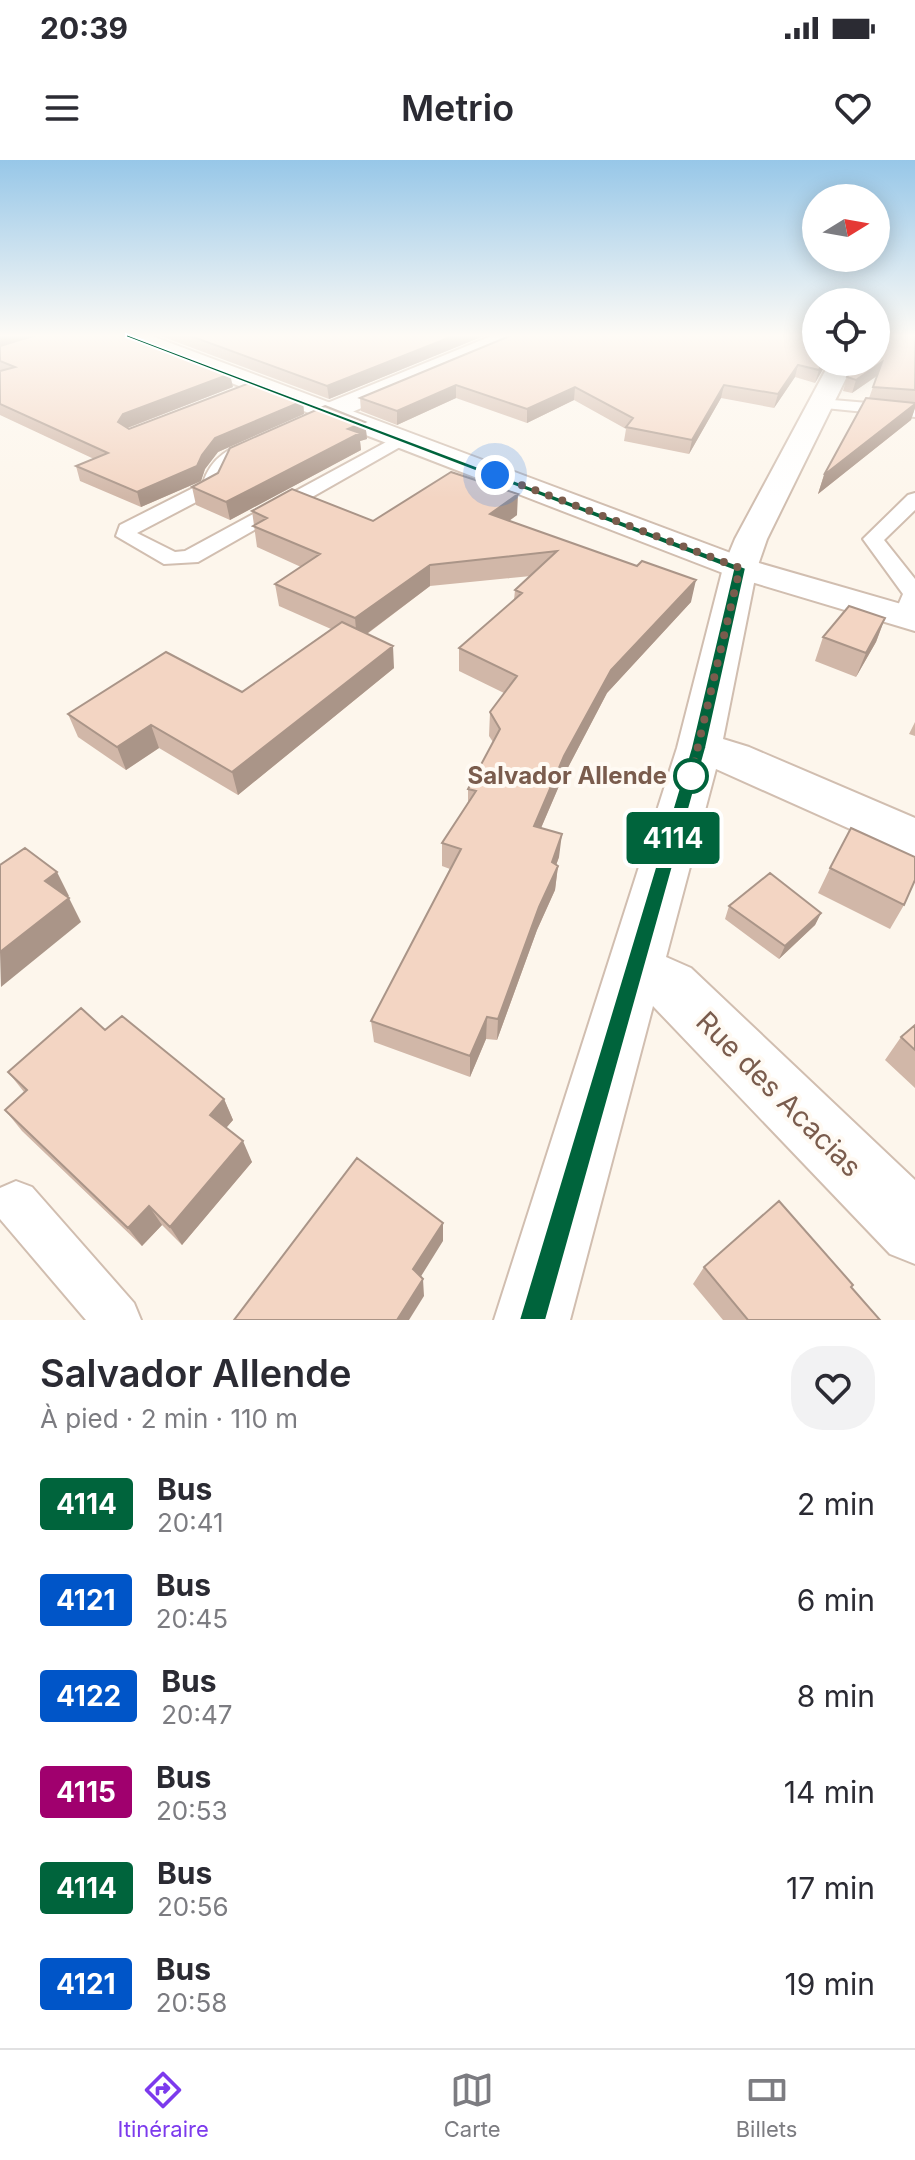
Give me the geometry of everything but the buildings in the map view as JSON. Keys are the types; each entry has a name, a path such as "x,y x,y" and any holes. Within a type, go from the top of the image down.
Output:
{"street":[{"path":"265,389 316,418 401,439 740,568 910,618"},
{"path":"316,418 385,389"},
{"path":"532,1320 699,748 740,568 751,539 828,389"},
{"path":"699,748 733,758 915,839"},
{"name":"Rue des Acacias","path":"636,971 671,986 915,1229"}],"lane":[{"path":"231,396 248,389"},
{"path":"821,404 915,412"},
{"path":"277,435 225,459 216,471 212,486 127,529 126,536 172,559 190,557 401,439"},
{"path":"910,618 915,594 873,539 915,499"},
{"path":"16,1203 117,1320"}],"bus line":[{"name":"4114","path":"270,389 740,568 699,748 532,1320"}],"place":[{"name":"Salvador Allende","path":"691,776"}],"route":[{"path":"495,475 740,568 691,776"}]}
